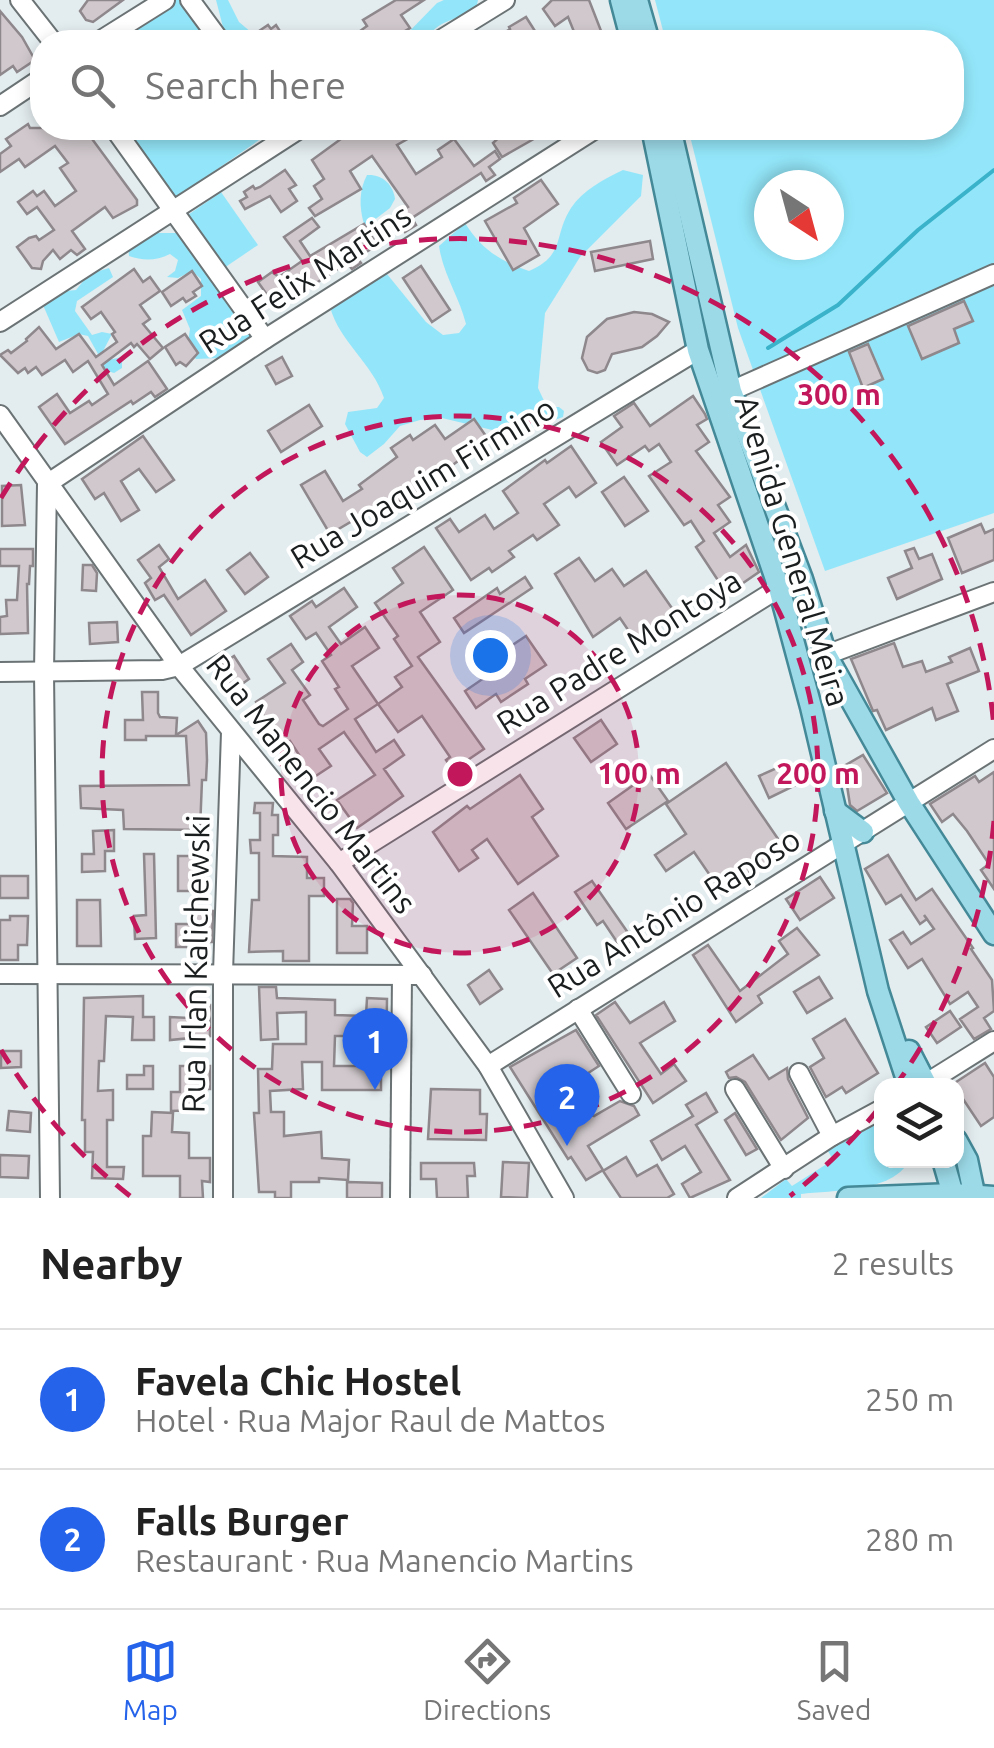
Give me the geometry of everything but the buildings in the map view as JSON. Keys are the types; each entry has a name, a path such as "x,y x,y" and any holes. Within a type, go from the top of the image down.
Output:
{"main road":[{"path":"621,0 629,30"},
{"path":"637,0 646,30"},
{"name":"Avenida General Meira","path":"654,140 698,350 779,588 878,991 918,1078"},
{"name":"Avenida General Meira","path":"673,140 732,391 826,655 909,803 994,934"},
{"path":"779,588 802,579"},
{"path":"835,811 863,832"},
{"path":"964,1153 994,1176"},
{"path":"968,1160 970,1197"},
{"path":"949,1168 970,1197"},
{"path":"848,1198 970,1197"}],"street":[{"path":"20,0 43,30"},
{"path":"117,30 165,0"},
{"path":"190,0 212,30"},
{"path":"456,30 504,0"},
{"path":"0,106 30,86"},
{"path":"123,140 264,339"},
{"path":"0,322 276,140"},
{"name":"Rua Felix Martins","path":"47,484 264,339 578,140"},
{"path":"732,391 994,274"},
{"name":"Rua Joaquim Firmino","path":"180,666 698,350"},
{"name":"Rua Manencio Martins","path":"0,415 180,666 339,862 488,1066 564,1198"},
{"path":"47,484 44,672 50,1198"},
{"name":"Rua Padre Montoya","path":"339,862 779,588"},
{"path":"826,655 994,592"},
{"path":"0,672 162,670 180,666"},
{"name":"Rua Irlan Kalichewski","path":"224,1198 223,973 231,732"},
{"name":"Rua Antônio Raposo","path":"488,1066 994,749"},
{"path":"394,936 400,1198"},
{"path":"0,974 422,976"},
{"path":"578,1010 631,1094"},
{"path":"932,1078 994,1040"},
{"path":"799,1073 832,1136"},
{"path":"735,1089 784,1169"},
{"path":"737,1198 874,1113"}],"shaded area":[{"path":"175,0 181,0 202,30 131,30"},
{"path":"216,0 228,0 239,22 249,30 223,27"},
{"path":"478,0 476,9 435,30 411,30 437,3"},
{"path":"655,0 994,0 994,513 825,571 738,328 691,140 964,140 964,30 663,30"},
{"path":"126,140 259,140 170,202"},
{"path":"623,170 643,175 641,196 580,257 545,313 538,388 547,407 559,407 564,411 563,417 513,435 442,418 420,420 400,426 367,457 360,452 345,424 348,412 377,408 384,398 330,307 371,277 387,274 426,322 443,335 459,333 466,324 439,246 465,223 492,253 529,271 554,251 576,202 594,186"},
{"path":"367,175 386,181 395,199 390,208 364,224 361,199"},
{"path":"221,192 258,245 221,270 185,217"},
{"path":"154,233 183,233 254,336 219,358 196,359 187,349 190,329 182,310 201,296 201,279 192,271 178,278 167,277 175,271 178,260 170,254 150,260 129,256 128,246"},
{"path":"109,268 113,277 77,301 75,311 92,335 112,334 102,353 108,360 122,357 122,368 114,373 95,367 98,354 88,336 79,334 59,342 43,305 56,292 76,290 89,274"},
{"path":"874,1124 874,1168 903,1168 889,1179 860,1188 801,1194 801,1198 761,1198 786,1179 792,1186 833,1160 828,1151"}],"waterway":[{"path":"768,348 838,305 918,230 994,170"}],"place":[{"name":"Favela Chic Hostel","path":"375,1090"},
{"name":"Falls Burger","path":"567,1146"}]}
